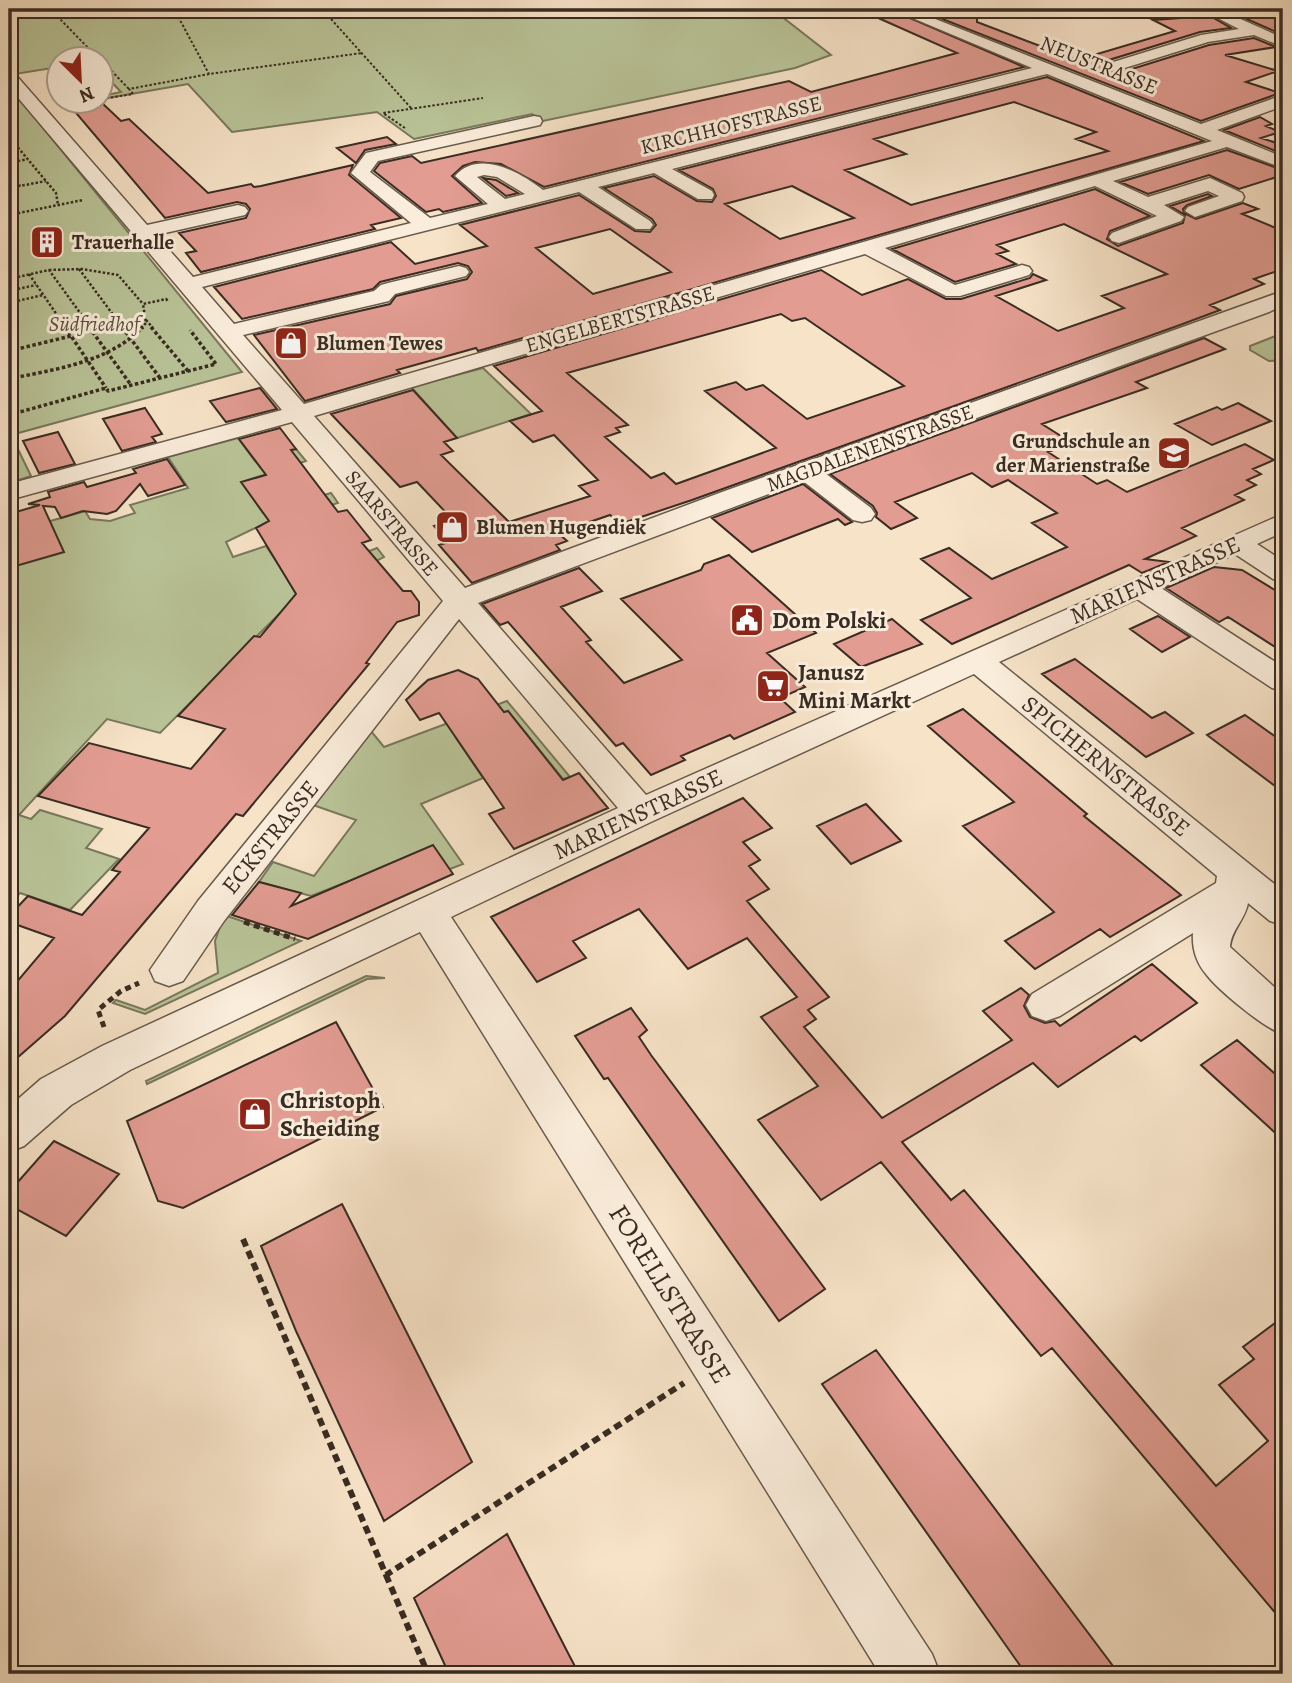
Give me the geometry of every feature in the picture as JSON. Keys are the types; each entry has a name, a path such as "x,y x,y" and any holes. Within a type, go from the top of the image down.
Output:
{"street":[{"name":"NEUSTRASSE","path":"898,9 1283,163"},
{"path":"1207,9 1283,43"},
{"path":"1115,66 1206,38 1254,31"},
{"name":"KIRCHHOFSTRASSE","path":"190,284 1048,69"},
{"name":"SAARSTRASSE","path":"9,77 190,284 458,601 641,812"},
{"path":"1202,130 1283,100"},
{"path":"425,224 360,173 372,157 534,121"},
{"name":"ENGELBERTSTRASSE","path":"9,492 298,413 1229,141"},
{"path":"656,167 705,195"},
{"path":"501,205 464,176 496,169 539,196"},
{"path":"1097,180 1150,203 1174,217 1119,237"},
{"path":"1150,203 1210,184 1236,197 1195,211"},
{"path":"581,186 643,225"},
{"path":"144,232 244,217 220,192"},
{"path":"868,247 953,292 1022,271"},
{"path":"229,332 326,318 381,296 388,289 458,272"},
{"name":"MAGDALENENSTRASSE","path":"458,601 1283,297"},
{"path":"806,471 862,514"},
{"name":"MARIENSTRASSE","path":"9,1133 56,1092 116,1058 641,812 1283,522"},
{"path":"1237,543 1283,573"},
{"path":"1139,587 1283,681"},
{"name":"ECKSTRASSE","path":"169,970 211,911 458,601"},
{"name":"SPICHERNSTRASSE","path":"977,660 1234,882 1283,911"},
{"path":"1046,1005 1234,882"},
{"path":"1234,882 1227,912 1212,932 1210,948 1219,963 1283,1018"},
{"name":"FORELLSTRASSE","path":"428,913 912,1674"}],"path":[{"path":"87,46 57,16 106,9"},
{"path":"174,9 208,74"},
{"path":"322,9 412,108"},
{"path":"129,89 208,74 362,53"},
{"path":"116,76 133,94 116,97"},
{"path":"429,144 383,113 483,97"},
{"path":"9,136 56,193 58,205"},
{"path":"9,163 28,159"},
{"path":"9,180 16,179 20,186"},
{"path":"9,188 46,181"},
{"path":"9,215 111,193"},
{"path":"79,269 160,378"},
{"path":"9,279 50,270 79,269 118,275 143,304 146,320 188,371"},
{"path":"50,270 131,385"},
{"path":"29,274 108,391 216,364 182,320"},
{"path":"9,291 36,285"},
{"path":"9,303 43,295"},
{"path":"143,304 166,299 174,309"},
{"path":"9,379 109,353 132,339 146,320"},
{"path":"9,351 71,336"},
{"path":"9,415 106,388"},
{"path":"211,911 339,954"},
{"path":"116,1058 97,1010 121,991 169,970"},
{"path":"243,1239 428,1674"},
{"path":"386,1575 715,1364"}],"green space":[{"path":"9,9 772,9 831,55 795,68 543,121 532,114 414,139 377,112 232,132 188,84 116,97 116,93 121,92 116,87 116,46 46,46 46,69 15,74 9,67"},
{"name":"Südfriedhof","path":"9,86 242,372 11,435 31,476 9,483"},
{"path":"1283,333 1283,360 1269,361 1250,350 1250,346"},
{"path":"483,368 531,414 457,438 411,387"},
{"path":"238,438 255,461 296,449 306,461 242,482 263,513 331,493 338,503 253,529 226,542 233,557 266,546 284,573 316,572 377,548 384,557 284,609 160,733 107,719 19,815 31,819 40,810 102,829 86,848 119,859 70,910 20,893 9,905 9,533 85,511 90,519 110,521 135,513 130,505 188,488 168,457"},
{"path":"507,701 570,777 563,779 508,711 496,715 501,721 456,738 483,778 421,804 463,864 450,869 367,874 311,896 259,882 273,862 314,876 356,820 313,805 371,731 384,747"},
{"path":"224,915 301,941 145,1014 113,1003 116,1000 145,1010 218,973 215,941"},
{"path":"366,976 385,978 367,979 147,1084 146,1081"}],"building":[{"path":"858,9 889,9 1024,67 544,187 501,164 475,162 463,166 452,176 482,203 443,212 439,209 426,212 374,171 380,163 412,156 421,163 789,81 811,92 957,53"},
{"path":"917,9 977,9 977,22 1077,60 1175,31 1153,20 1181,18 1163,9 1198,9 1231,28 1200,32 1109,60 1105,64 1106,68 1116,74 1209,45 1254,38 1276,47 1225,55 1278,71 1246,82 1280,93 1201,121"},
{"path":"1224,9 1283,9 1283,35"},
{"path":"1047,77 1204,141 478,351 476,348 397,370 400,373 305,401 254,335 390,304 396,296 467,279 472,272 468,266 458,263 380,282 373,289 242,319 214,287 391,242 415,264 487,246 460,225 579,195 635,231 650,232 656,225 652,219 604,188 654,176 697,201 712,202 716,196 713,189 679,170","holes":["1014,102 1096,132 1076,139 1108,151 911,205 845,170 906,154 874,139","792,186 854,218 780,239 725,204","610,229 671,272 593,294 536,248"]},
{"path":"79,116 116,116 121,121 129,119 208,193 251,184 254,187 261,186 353,165 349,175 401,218 371,225 375,229 201,272 186,253 196,251 179,233 246,218 250,209 246,204 237,202 165,218"},
{"path":"1260,117 1272,124 1266,126 1280,132 1261,138 1283,145 1283,154 1224,130"},
{"path":"387,137 396,144 365,150 356,163 337,148"},
{"path":"1227,150 1283,170 1283,175 1239,189 1209,175 1148,194 1120,182"},
{"path":"483,178 496,180 518,193 506,196"},
{"path":"1095,189 1150,216 1110,231 1107,239 1118,246 1183,223 1185,215 1170,206 1208,194 1212,196 1187,205 1183,209 1184,213 1196,219 1243,203 1258,209 1242,214 1283,231 1283,269 1254,279 1264,284 1210,305 1220,310 1180,325 692,500 620,524 610,515 558,533 567,541 556,545 560,550 472,583 439,545 449,542 434,526 453,520 417,482 400,487 331,414 413,390 457,438 444,442 453,451 441,455 509,522 590,496 579,486 598,480 554,435 533,442 510,421 542,411 494,366 821,270 862,295 908,279 946,299 961,299 1030,278 1033,274 1046,280 996,296 1058,331 1124,308 1102,296 1167,274 1064,224 997,245 1008,251 997,254 1016,264 955,282 892,249","holes":["781,314 792,321 805,318 904,386 807,419 763,385 746,390 736,382 705,391 776,448 676,484 664,473 651,478 605,437 620,432 616,428 628,425 567,373"]},
{"path":"1204,338 1225,349 1136,382 1147,388 1042,424 1072,443 1048,452 1097,484 1107,480 1127,492 1245,444 1274,460 1253,469 1261,474 1247,480 1256,485 1235,495 1244,500 1182,528 1196,536 1145,559 1169,562 1142,573 1129,565 952,644 921,620 971,598 921,559 949,548 992,579 1067,547 1032,523 1057,513 1008,480 992,487 972,473 895,502 917,518 891,529 876,517 873,506 830,474"},
{"path":"260,388 277,409 226,422 210,401"},
{"path":"1238,403 1271,421 1212,445 1175,424 1217,407 1222,410"},
{"path":"145,408 162,434 152,437 156,442 122,451 103,419"},
{"path":"280,428 296,449 291,450 338,512 347,510 371,540 362,543 403,591 411,591 419,602 419,615 397,622 366,663 369,664 243,816 236,814 65,1016 9,1065 9,991 54,938 9,922 9,916 28,896 82,915 120,872 112,870 149,828 38,796 89,743 191,769 225,729 178,716 254,636 260,637 296,594 256,528 269,521 241,482 266,475 239,439"},
{"path":"58,432 75,464 39,473 23,441"},
{"path":"167,459 185,485 148,496 140,484 116,511 107,514 83,511 61,518 55,507 43,506 64,552 9,568 9,514 40,505 28,504 50,497 48,492 84,482 87,487 136,473 133,469"},
{"path":"803,484 852,522 845,525 838,519 752,552 712,518"},
{"path":"729,555 816,633 767,653 805,687 780,698 795,712 734,739 730,735 681,756 685,760 651,775 623,743 616,746 508,622 500,625 482,604 579,568 602,591 561,607 591,640 586,642 624,683 682,660 621,599 701,570 704,564"},
{"path":"1214,567 1242,570 1283,595 1283,652 1228,617 1219,622 1166,588"},
{"path":"1158,616 1190,637 1162,652 1130,629"},
{"path":"892,619 922,644 861,667 834,644"},
{"path":"1075,659 1152,718 1165,712 1193,733 1146,757 1042,674"},
{"path":"458,670 478,679 504,712 508,711 563,780 579,773 608,808 514,849 489,814 504,808 439,713 420,720 406,700 428,680"},
{"path":"963,709 1087,814 1084,816 1181,895 1110,937 1100,929 1035,969 1005,941 1054,912 963,826 1014,802 928,726"},
{"path":"1245,715 1283,742 1283,792 1207,735"},
{"path":"743,798 772,828 743,842 760,860 749,866 769,889 747,901 829,997 808,1010 816,1019 804,1027 882,1118 1012,1040 983,1011 1021,988 1029,995 1024,1006 1030,1017 1045,1023 1055,1021 1060,1026 1152,964 1197,1003 1141,1041 1135,1036 1058,1087 1033,1063 902,1142 951,1200 964,1190 1216,1486 1268,1441 1219,1385 1254,1359 1243,1347 1283,1317 1283,1622 1052,1348 1041,1356 881,1162 821,1200 758,1120 818,1086 761,1017 797,997 747,938 688,969 639,909 573,941 586,958 537,982 491,917"},
{"path":"866,804 901,841 851,864 817,826"},
{"path":"433,845 453,874 308,939 232,915 259,882 301,893 291,906"},
{"path":"631,1008 647,1030 639,1037 651,1055 825,1289 779,1321 608,1078 604,1079 575,1036"},
{"name":"Christoph Scheiding","path":"336,1022 383,1107 183,1208 158,1201 127,1121"},
{"path":"1237,1040 1283,1081 1283,1140 1201,1065"},
{"path":"54,1141 119,1174 66,1236 9,1205 9,1192"},
{"path":"342,1204 472,1462 384,1521 296,1331 261,1246"},
{"path":"876,1350 1119,1674 1026,1674 822,1384"},
{"path":"507,1534 579,1674 449,1674 414,1598"}],"place":[{"name":"Trauerhalle","path":"47,242"},
{"name":"Blumen Tewes","path":"291,343"},
{"name":"Grundschule an der Marienstraße","path":"1174,453"},
{"name":"Blumen Hugendiek","path":"452,527"},
{"name":"Dom Polski","path":"747,620"},
{"name":"Janusz Mini Markt","path":"773,686"},
{"name":"Christoph Scheiding","path":"255,1114"}]}
